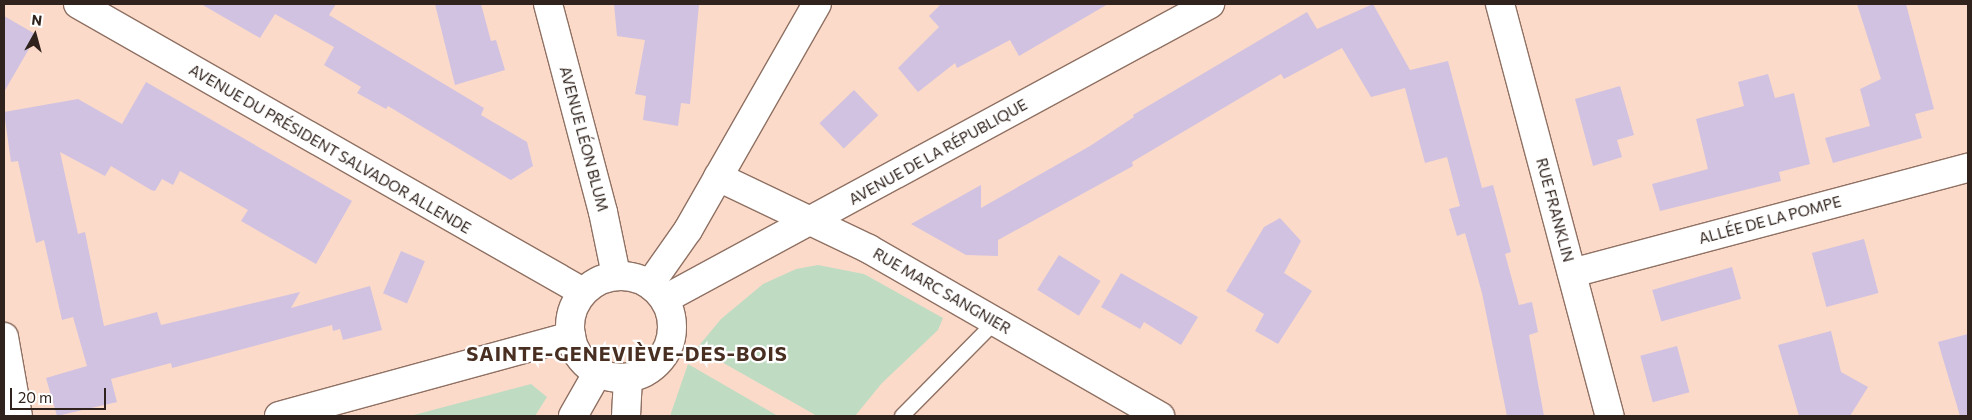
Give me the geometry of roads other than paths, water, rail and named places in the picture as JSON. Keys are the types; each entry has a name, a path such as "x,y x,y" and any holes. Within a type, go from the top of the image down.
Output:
{"street":[{"name":"AVENUE DU PRÉSIDENT SALVADOR ALLENDE","path":"78,4 583,292"},
{"name":"AVENUE LÉON BLUM","path":"548,4 604,212 616,276"},
{"path":"657,291 688,230 817,4"},
{"name":"AVENUE DE LA RÉPUBLIQUE","path":"657,291 812,222 1210,4"},
{"name":"RUE FRANKLIN","path":"1500,4 1610,416"},
{"name":"ALLÉE DE LA POMPE","path":"1572,273 1968,168"},
{"name":"RUE MARC SANGNIER","path":"718,177 869,248 1160,416"},
{"path":"616,276 634,276 657,291 672,323 668,348 644,373 628,378 598,372 585,364 571,336 574,306 583,292 592,284 616,276"},
{"path":"279,416 571,336"},
{"path":"4,337 18,416"},
{"path":"573,416 598,372"},
{"path":"626,416 628,378"}],"lane":[{"path":"902,416 995,322"}],"district":[{"name":"SAINTE-GENEVIÈVE-DES-BOIS","path":"627,353"}]}
